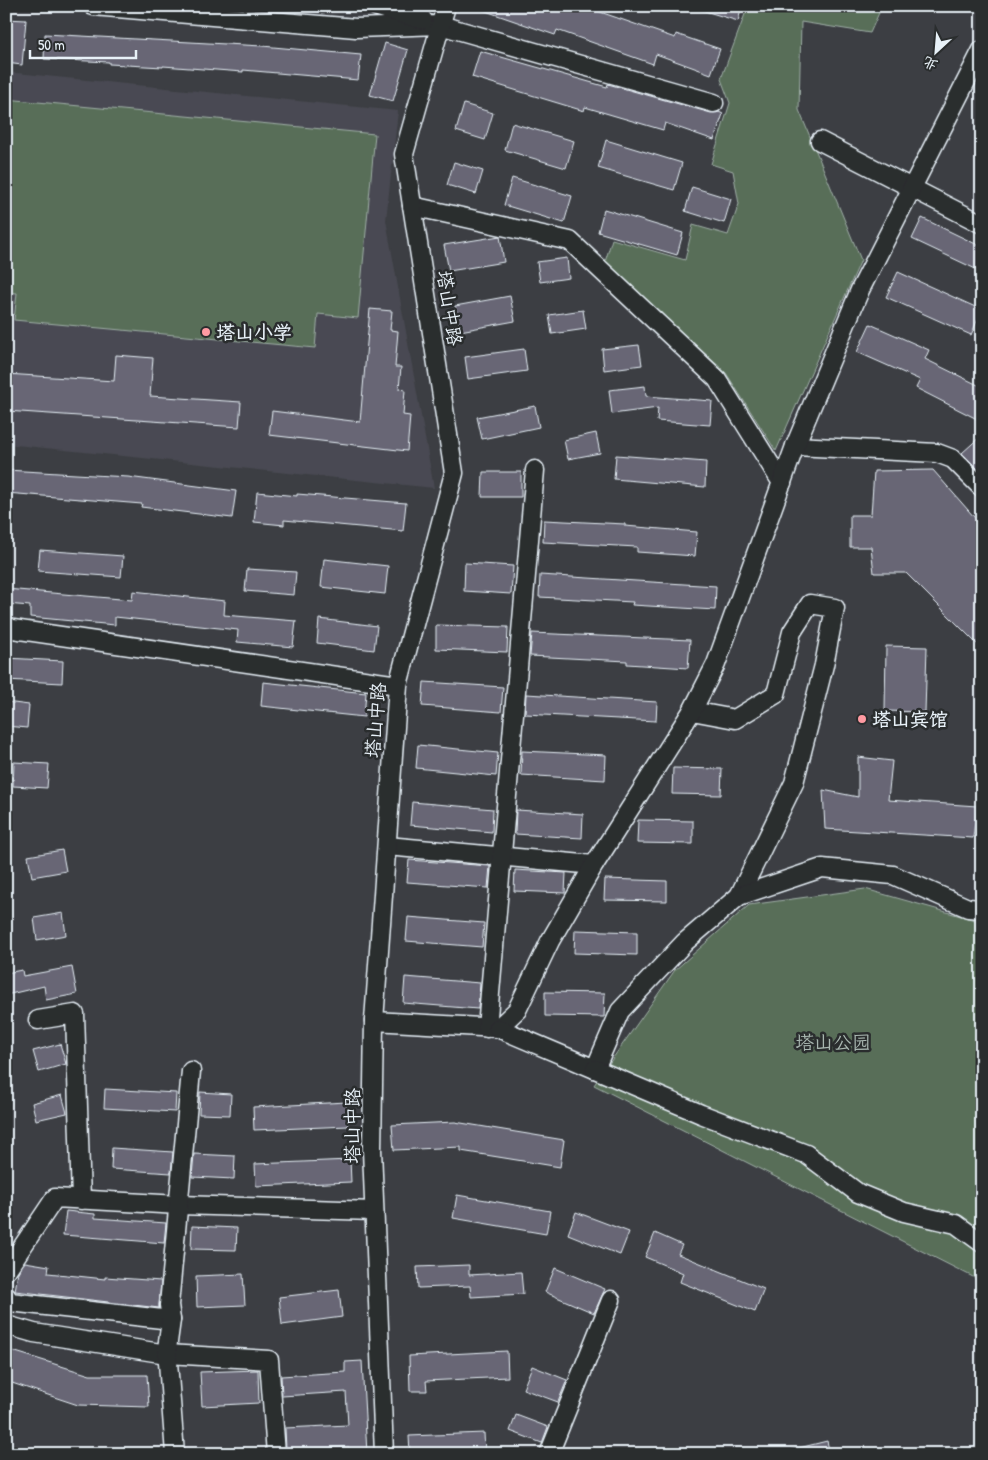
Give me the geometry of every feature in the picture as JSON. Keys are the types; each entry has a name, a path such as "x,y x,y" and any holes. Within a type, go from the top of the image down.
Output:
{"street":[{"path":"93,6 356,28 440,25"},
{"path":"375,6 402,10 440,25 714,103"},
{"name":"塔山中路","path":"384,1454 372,1149 374,1021 398,685 454,473 404,154 446,6"},
{"path":"492,1028 517,1010 550,941 594,865 692,711 716,664 795,446 860,290 982,50"},
{"path":"820,141 982,224"},
{"path":"412,206 570,241 717,379 782,483"},
{"path":"795,446 937,453 952,460 982,488"},
{"path":"492,1028 500,856 536,470"},
{"path":"692,711 734,719 776,694 792,632 810,604 835,608 824,665 794,783 739,896"},
{"path":"6,628 398,685"},
{"path":"387,846 594,865"},
{"path":"596,1069 620,1011 685,942 739,896 822,868 893,875 968,908 982,909"},
{"path":"38,1020 75,1014 81,1200"},
{"path":"374,1021 492,1028 596,1069 701,1114 806,1154 858,1192 904,1212 956,1224 982,1243"},
{"path":"174,1454 167,1354 171,1320 169,1305 191,1071"},
{"path":"6,1272 55,1198 179,1205 374,1211"},
{"path":"6,1296 10,1302 171,1320"},
{"path":"549,1454 611,1300"},
{"path":"6,1325 34,1333 167,1354 269,1360 276,1454"}],"shaded area":[{"name":"塔山小学","path":"6,72 398,111 386,220 434,488 6,444"}],"green space":[{"path":"748,6 882,6 870,33 801,22 799,110 861,260 776,451 726,373 605,262 612,239 685,260 693,225 728,235 739,204 733,171 711,164 730,103 721,79"},
{"path":"6,99 375,134 358,318 318,314 315,348 14,320 17,293 6,292"},
{"name":"塔山公园","path":"865,889 982,922 982,1284 975,1278 594,1085 675,970 749,905"}],"building":[{"path":"477,6 583,6 675,38 676,34 720,49 711,74 656,54 653,64 557,30 555,35 477,8"},
{"path":"699,6 742,6 738,21 698,9"},
{"path":"6,19 26,20 22,65 6,63"},
{"path":"45,34 262,46 361,55 358,80 243,70 243,72 109,64 109,62 44,59"},
{"path":"385,43 408,50 393,101 370,95"},
{"path":"480,51 607,87 608,84 711,113 719,112 723,114 714,140 665,123 663,130 585,107 584,111 472,77"},
{"path":"464,104 493,113 485,140 456,131"},
{"path":"512,123 574,141 566,168 505,150"},
{"path":"606,140 682,163 674,190 598,168"},
{"path":"454,162 483,171 476,194 447,185"},
{"path":"512,178 572,196 564,223 504,205"},
{"path":"692,187 731,199 724,223 685,211"},
{"path":"604,209 683,233 677,255 598,232"},
{"path":"922,218 982,247 982,272 912,239"},
{"path":"500,236 504,262 449,271 444,245"},
{"path":"567,258 569,278 540,282 537,262"},
{"path":"898,272 982,310 971,335 886,297"},
{"path":"510,296 515,321 460,331 455,306"},
{"path":"370,309 392,311 390,330 398,331 395,367 401,367 399,389 405,390 403,415 410,416 407,451 269,435 272,411 360,422"},
{"path":"583,310 586,329 552,334 549,315"},
{"path":"870,324 929,350 925,359 982,387 982,410 977,419 916,388 920,380 857,352"},
{"path":"639,345 642,365 604,370 602,349"},
{"path":"524,349 527,371 468,379 465,357"},
{"path":"116,355 153,358 150,396 241,402 239,427 6,411 6,374 114,381"},
{"path":"645,386 646,396 712,401 710,425 657,421 658,408 612,414 609,390"},
{"path":"535,406 539,427 482,439 477,417"},
{"path":"596,433 600,453 568,459 564,440"},
{"path":"982,435 982,473 962,453"},
{"path":"616,455 706,462 705,487 614,479"},
{"path":"6,470 128,477 236,491 232,518 141,507 142,504 6,493"},
{"path":"933,470 982,526 982,649 906,573 874,573 871,547 850,547 850,515 871,515 874,471"},
{"path":"483,472 521,472 521,497 482,497"},
{"path":"257,492 406,503 403,531 284,520 284,525 254,522"},
{"path":"544,520 625,524 625,526 697,532 695,556 637,552 637,547 543,542"},
{"path":"40,550 123,556 121,577 38,571"},
{"path":"324,559 388,566 385,594 321,587"},
{"path":"465,563 513,566 511,594 464,591"},
{"path":"247,569 296,572 294,595 245,591"},
{"path":"540,575 716,586 715,610 632,605 633,602 539,597"},
{"path":"6,589 132,600 133,591 225,601 224,615 296,621 293,647 237,642 238,630 115,617 115,625 30,617 30,606 6,604"},
{"path":"319,619 377,626 374,650 317,643"},
{"path":"436,625 508,627 507,652 436,649"},
{"path":"532,633 690,640 688,668 627,664 627,661 530,656"},
{"path":"886,646 927,647 925,712 885,711"},
{"path":"6,658 63,661 62,683 6,680"},
{"path":"263,682 366,693 364,717 261,706"},
{"path":"424,682 503,687 501,712 422,706"},
{"path":"526,694 657,702 656,721 525,714"},
{"path":"6,702 29,705 27,728 6,726"},
{"path":"418,745 498,753 496,776 416,768"},
{"path":"522,751 606,755 605,780 521,775"},
{"path":"858,757 892,761 888,800 977,806 973,838 825,829 823,790 858,797"},
{"path":"14,762 49,764 47,788 13,786"},
{"path":"673,768 722,769 721,795 672,794"},
{"path":"412,802 493,809 492,832 410,825"},
{"path":"516,810 583,814 582,838 515,834"},
{"path":"638,820 693,821 693,844 637,843"},
{"path":"62,850 66,871 32,877 28,856"},
{"path":"409,860 490,866 488,888 407,882"},
{"path":"515,870 566,873 565,893 514,891"},
{"path":"605,879 667,881 667,901 604,900"},
{"path":"63,913 66,935 37,940 34,918"},
{"path":"408,917 484,923 482,947 406,941"},
{"path":"575,930 637,932 637,955 574,953"},
{"path":"72,967 77,994 46,1000 44,986 6,995 6,973 22,970 23,976"},
{"path":"405,977 480,983 478,1009 403,1003"},
{"path":"545,992 605,993 604,1017 545,1016"},
{"path":"60,1044 66,1064 39,1072 33,1051"},
{"path":"105,1089 176,1093 175,1112 104,1108"},
{"path":"200,1092 231,1094 230,1115 199,1114"},
{"path":"62,1095 67,1113 36,1120 32,1103"},
{"path":"347,1102 348,1126 254,1130 253,1107"},
{"path":"455,1122 564,1140 560,1167 461,1151 461,1147 394,1150 392,1125"},
{"path":"112,1148 173,1152 171,1173 111,1169"},
{"path":"194,1154 235,1156 234,1179 192,1177"},
{"path":"350,1160 351,1182 256,1186 255,1164"},
{"path":"457,1195 550,1211 546,1234 453,1218"},
{"path":"66,1211 95,1214 95,1218 166,1223 164,1243 63,1235"},
{"path":"576,1212 629,1232 620,1255 568,1234"},
{"path":"192,1226 237,1228 236,1250 191,1249"},
{"path":"655,1233 682,1245 678,1254 764,1289 755,1312 680,1282 683,1273 645,1257"},
{"path":"25,1262 49,1266 48,1273 105,1279 105,1277 161,1281 159,1308 15,1291 18,1272"},
{"path":"469,1265 469,1275 521,1272 523,1294 471,1297 470,1286 418,1288 417,1267"},
{"path":"555,1268 605,1289 594,1313 545,1292"},
{"path":"243,1274 245,1305 197,1307 196,1276"},
{"path":"339,1290 342,1317 282,1325 279,1297"},
{"path":"6,1349 90,1375 147,1375 149,1407 78,1405 6,1381"},
{"path":"507,1351 508,1377 426,1381 427,1391 410,1391 409,1356"},
{"path":"362,1361 367,1454 349,1454 349,1447 286,1449 285,1428 348,1425 346,1392 282,1396 281,1376 345,1372 345,1362"},
{"path":"532,1366 567,1380 558,1402 523,1389"},
{"path":"258,1370 259,1403 202,1406 200,1372"},
{"path":"516,1415 548,1427 542,1443 510,1431"},
{"path":"484,1433 485,1454 410,1454 409,1436"},
{"path":"827,1441 830,1454 792,1454 791,1450"}],"place":[{"name":"塔山小学","path":"206,332"},
{"name":"塔山宾馆","path":"862,719"}]}
